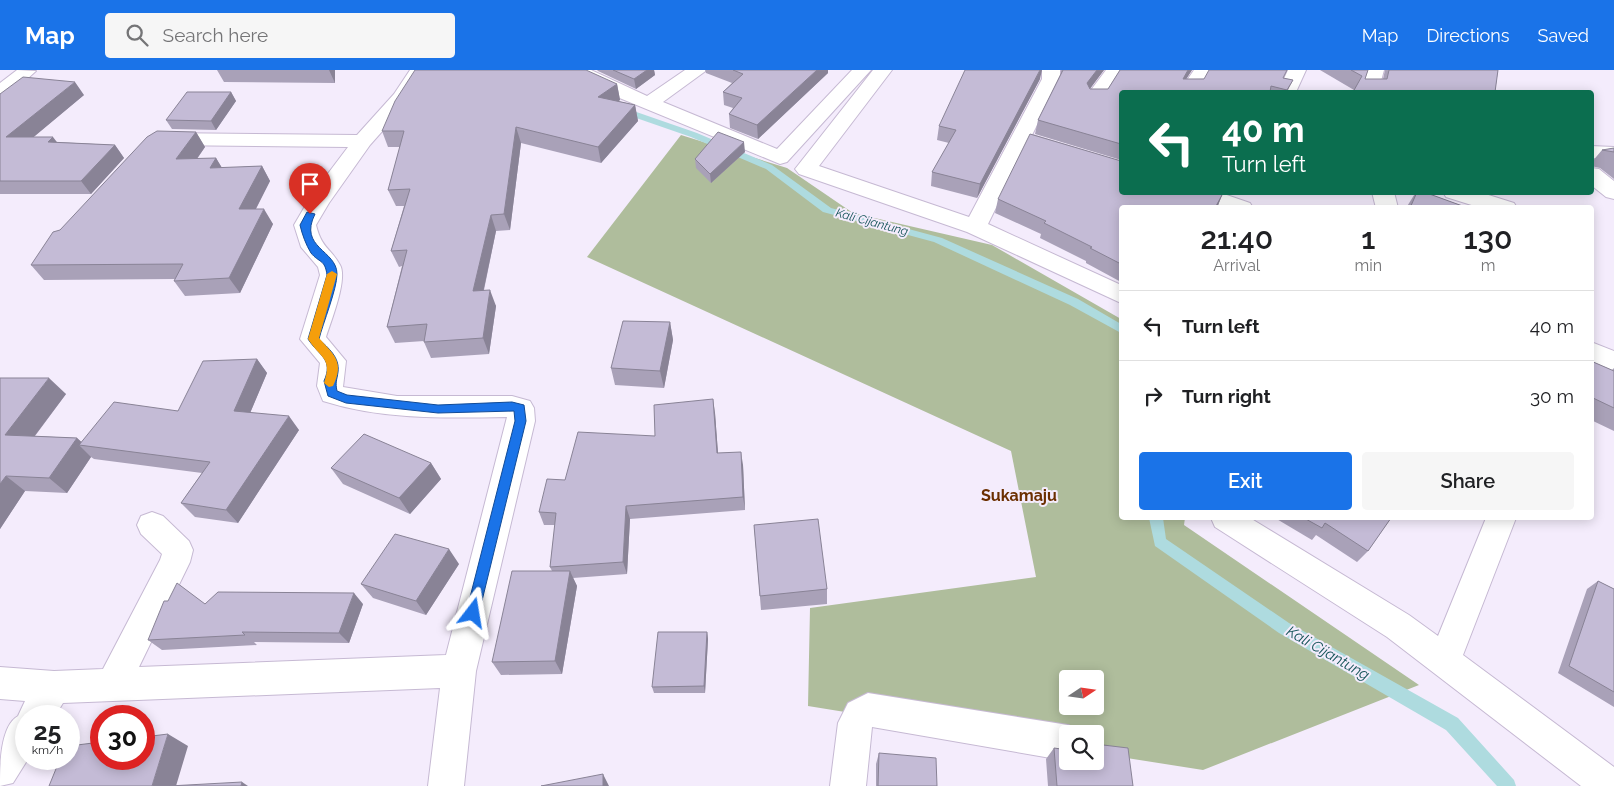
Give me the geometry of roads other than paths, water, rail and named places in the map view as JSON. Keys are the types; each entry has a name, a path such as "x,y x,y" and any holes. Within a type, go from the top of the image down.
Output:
{"street":[{"path":"419,70 402,97 363,141 315,207 305,225 316,252 326,258 331,266 332,275 313,339 332,361 333,373 329,381 332,394 346,399 438,409 512,406 520,408 521,421 459,671 446,786"},
{"path":"576,70 612,88 780,158 862,70"},
{"path":"649,103 698,70"},
{"path":"883,70 806,169 975,227 1119,294"},
{"path":"975,227 1051,79 1052,70"},
{"path":"1095,98 1116,70"},
{"path":"1189,90 1203,70"},
{"path":"1288,90 1297,70"},
{"path":"1370,90 1375,70"},
{"path":"0,93 27,71"},
{"path":"142,153 154,142 170,137 363,141"},
{"path":"1020,138 1119,168"},
{"path":"1594,152 1614,153"},
{"path":"1594,176 1614,192"},
{"path":"1203,195 1233,205"},
{"path":"1464,195 1496,205"},
{"path":"1594,352 1614,362"},
{"path":"1228,520 1398,626 1445,659 1610,786"},
{"path":"1445,659 1500,520"},
{"path":"113,684 176,562 178,550 152,525"},
{"path":"0,683 54,686 459,671"},
{"path":"42,705 54,686"},
{"path":"848,786 857,717 865,710 875,710 1059,741"},
{"path":"0,770 15,747"}],"waterway":[{"name":"Kali Cijantung","path":"622,110 694,135 769,167 827,210 938,240 1074,302 1119,328"},
{"name":"Kali Cijantung","path":"1156,520 1160,542 1284,628 1452,724 1508,786"}],"district":[{"name":"Sukamaju","path":"1019,495"}]}
